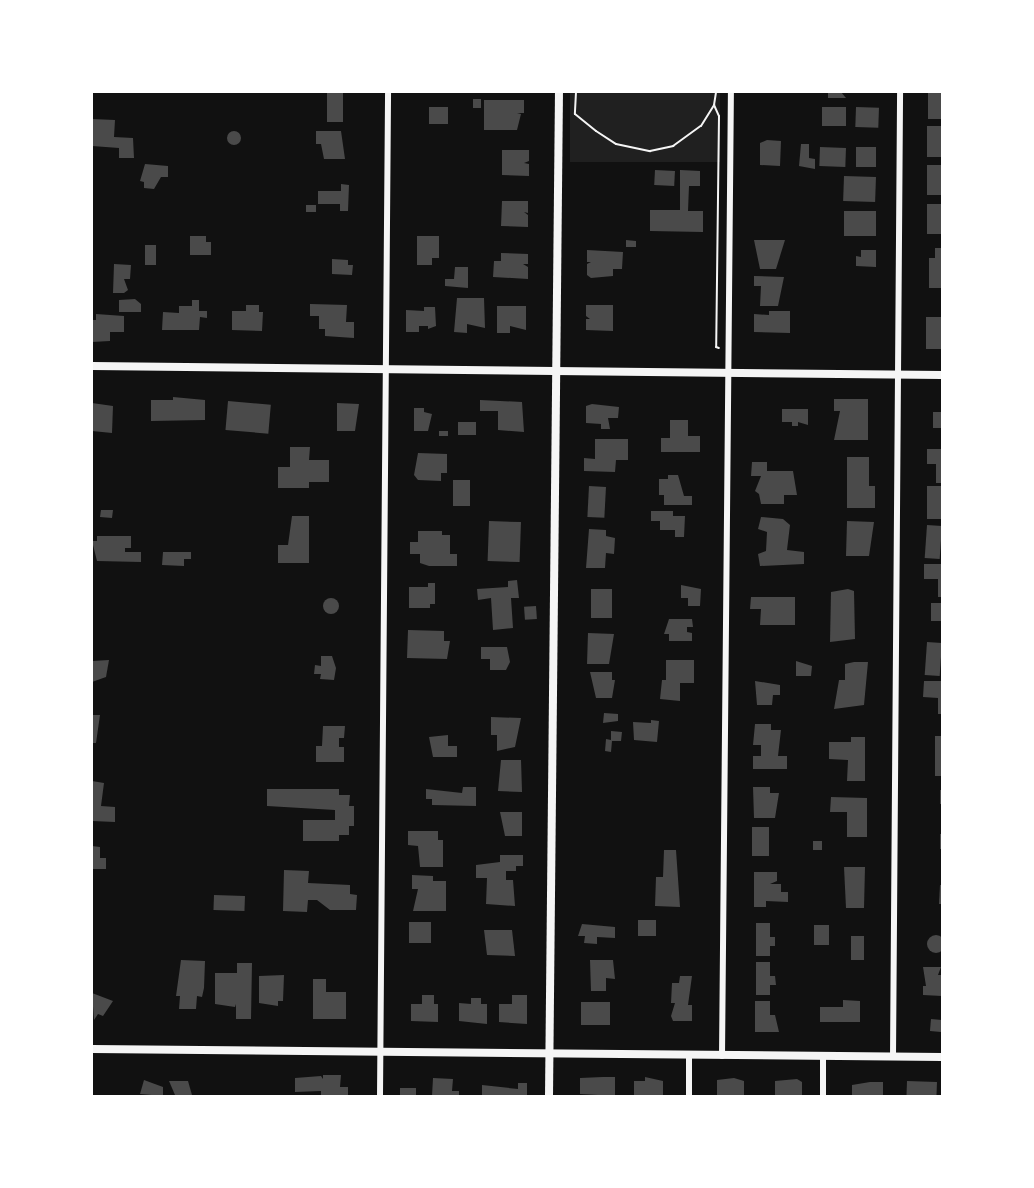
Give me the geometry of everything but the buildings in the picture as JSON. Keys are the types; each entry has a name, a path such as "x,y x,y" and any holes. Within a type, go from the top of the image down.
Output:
{"street":[{"path":"380,1096 388,92"},
{"path":"549,1096 559,92"},
{"path":"722,1056 731,92"},
{"path":"893,1057 901,375 900,92"},
{"path":"92,366 942,375"},
{"path":"92,1049 942,1057"},
{"path":"689,1055 689,1096"},
{"path":"823,1056 823,1096"}],"path":[{"path":"576,92 575,114 616,144 650,152 673,146 689,136 714,105 716,92"},
{"path":"714,105 719,116 716,347 729,354"}],"shaded area":[{"path":"570,92 720,92 720,162 570,162"}]}
